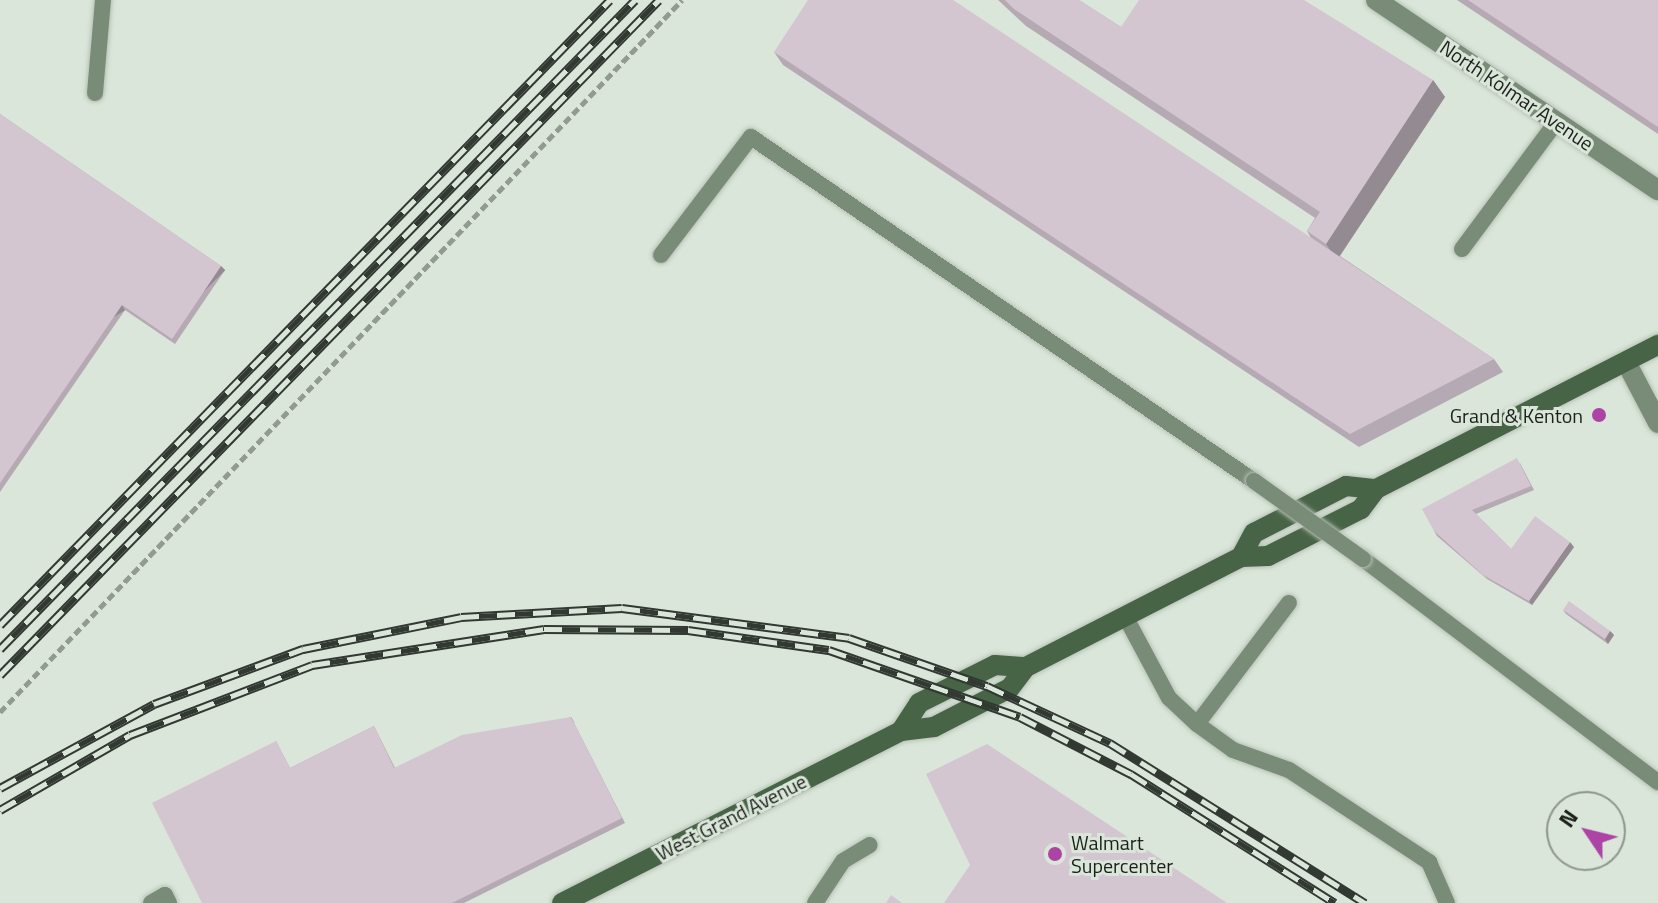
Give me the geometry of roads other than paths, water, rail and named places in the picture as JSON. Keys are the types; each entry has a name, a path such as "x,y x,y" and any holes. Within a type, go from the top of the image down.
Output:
{"main road":[{"name":"West Grand Avenue","path":"562,903 901,731 919,703 995,665 1026,667 1241,557 1254,533 1280,519 1346,486 1376,489 1658,345"}],"street":[{"name":"North Kolmar Avenue","path":"1376,0 1658,190"},
{"path":"1626,362 1658,423"}],"lane":[{"path":"95,93 103,0"},
{"path":"1462,249 1557,121"},
{"path":"661,255 751,137 1254,481 1363,559 1658,782"},
{"path":"1197,724 1289,603"},
{"path":"1125,616 1169,698 1197,724 1233,750 1289,770 1429,862 1447,903"},
{"path":"815,903 843,861 870,845"},
{"path":"151,903 165,895 169,903"}],"railway":[{"path":"0,625 610,0"},
{"path":"0,649 635,0"},
{"path":"0,675 659,0"},
{"path":"0,788 154,704 303,649 461,617 622,608 849,638 987,686 1110,743 1365,903"},
{"path":"0,810 130,735 312,665 544,629 688,630 829,650 1020,717 1131,774 1335,903"}],"place":[{"name":"Grand & Kenton","path":"1599,415"},
{"name":"Walmart Supercenter","path":"1055,854"}]}
